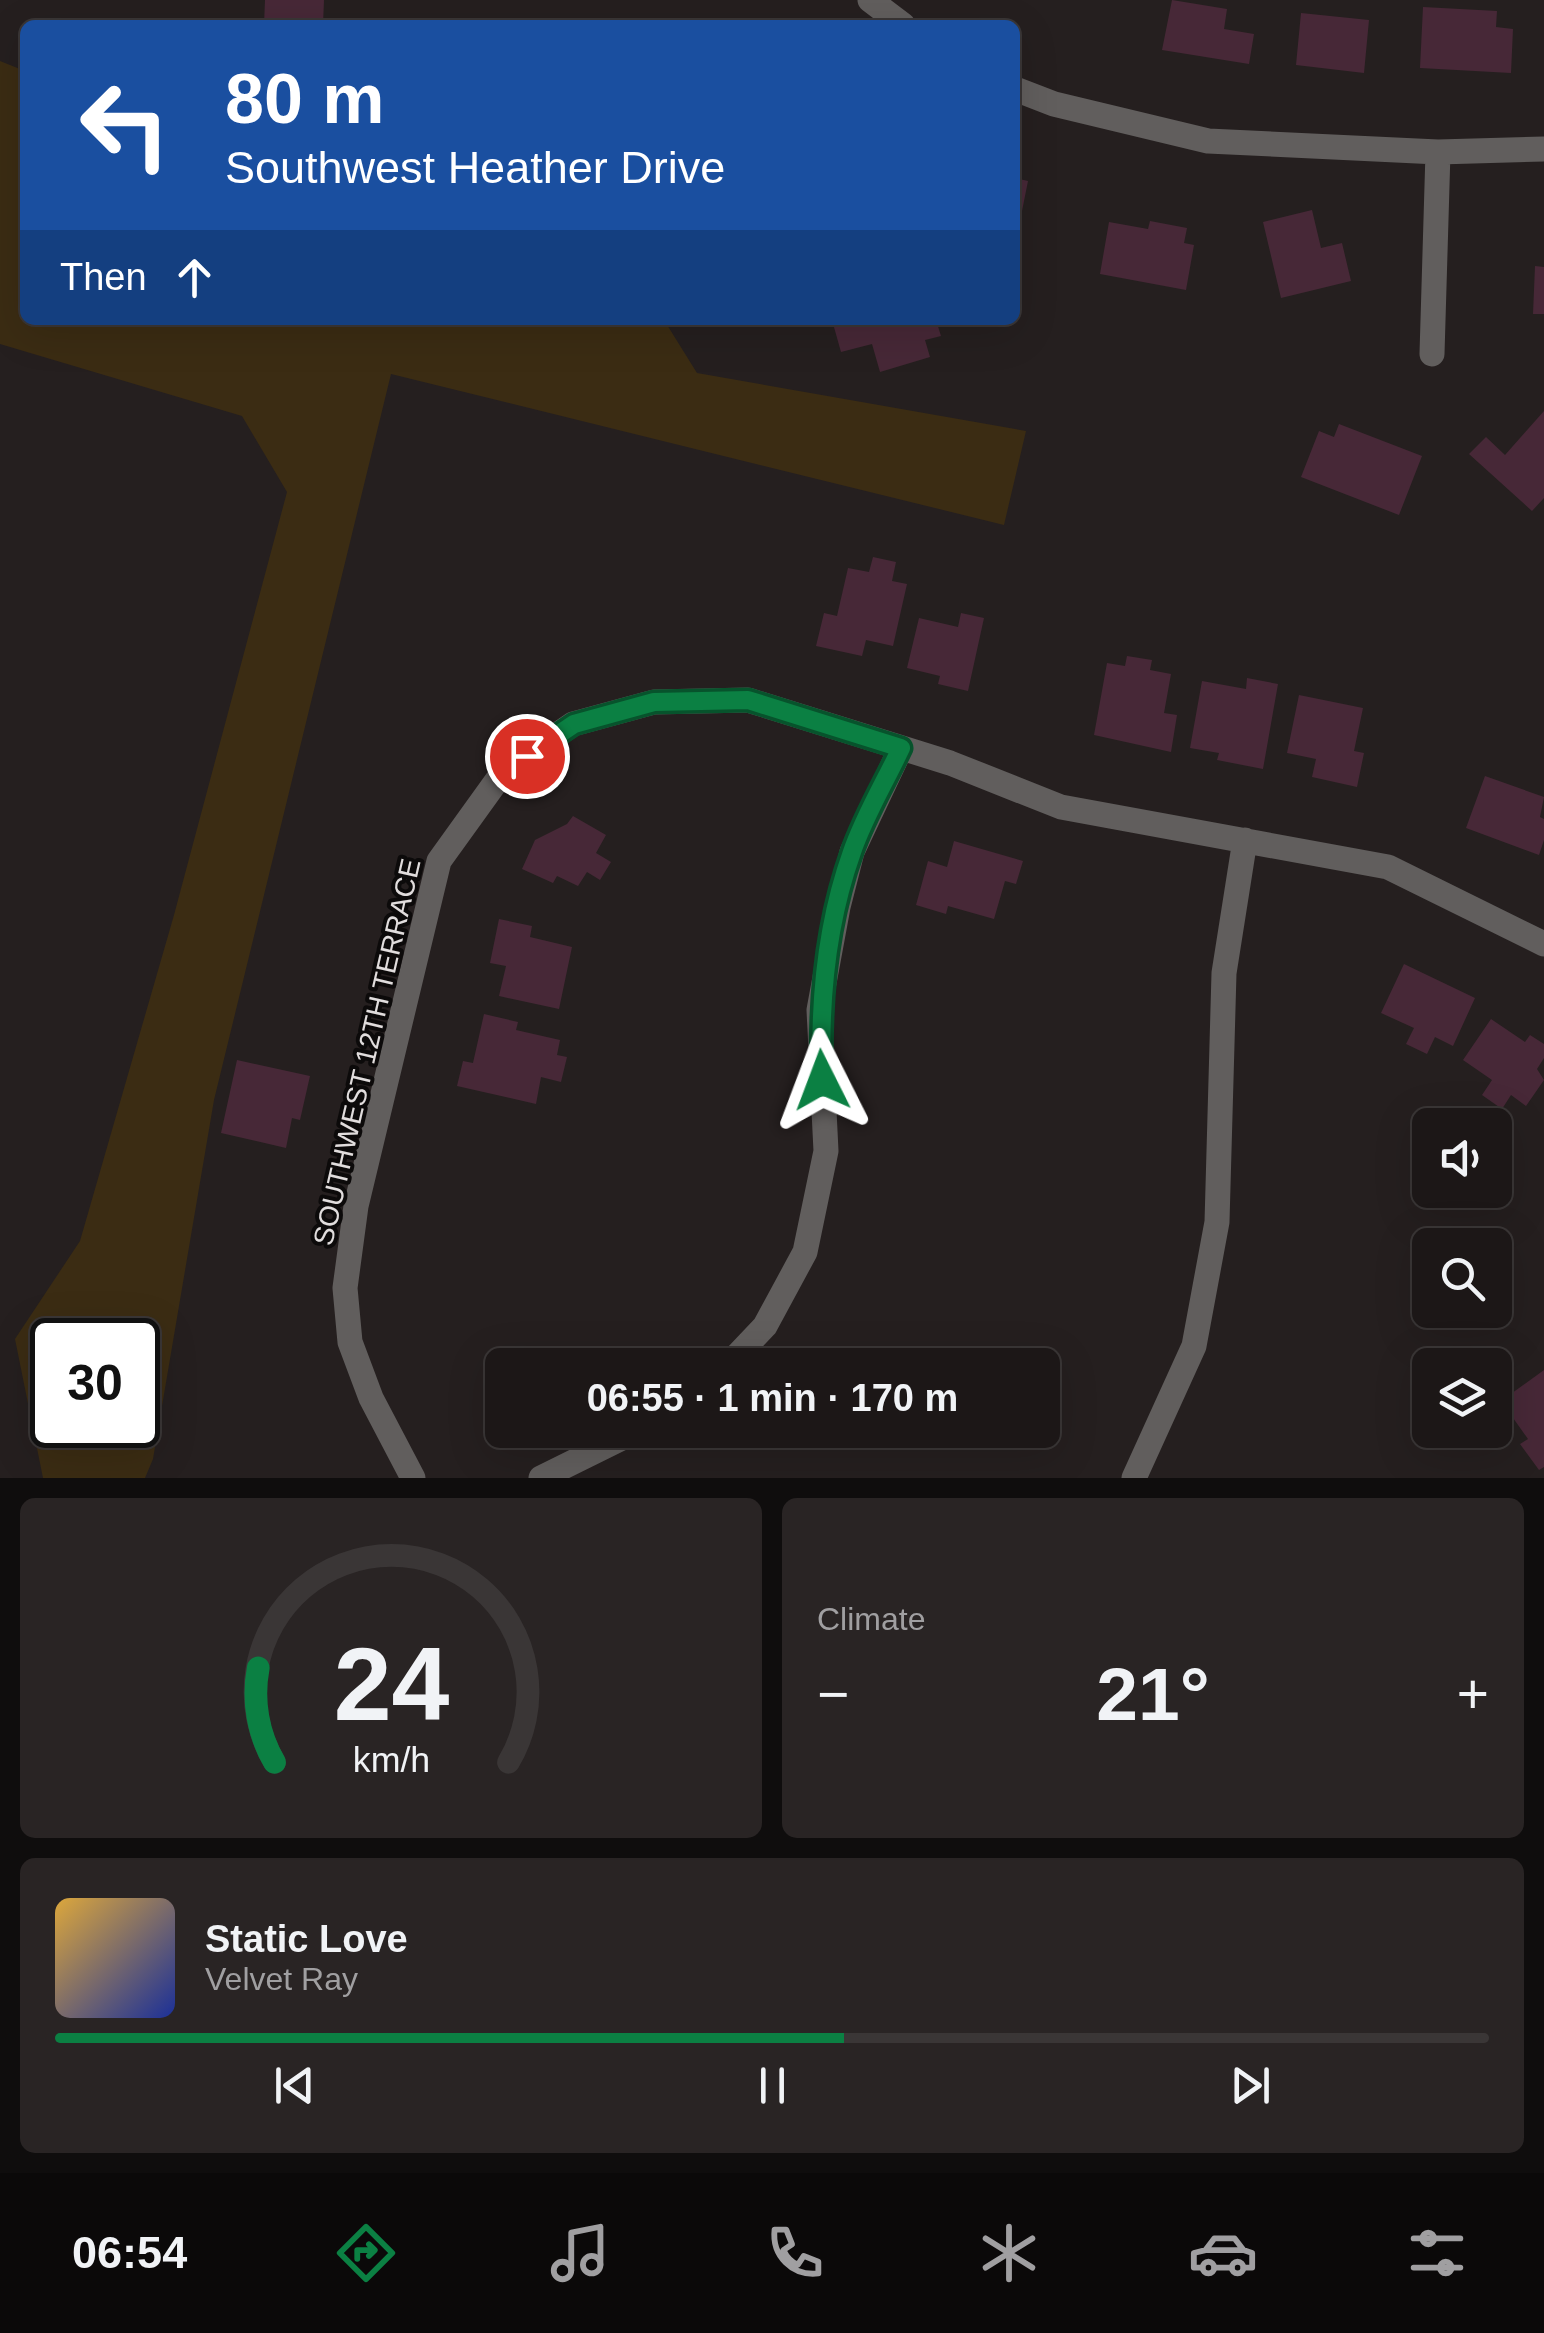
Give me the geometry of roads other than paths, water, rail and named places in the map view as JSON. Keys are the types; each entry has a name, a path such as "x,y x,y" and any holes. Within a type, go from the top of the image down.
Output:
{"street":[{"path":"1020,90 1054,104 1208,141 1438,152 1544,148"},
{"path":"1432,354 1438,152"},
{"name":"SOUTHWEST 12TH TERRACE","path":"412,1478 371,1398 350,1342 344,1288 356,1206 439,861 503,772 574,724 654,702 748,700 901,748 1061,807 1388,868 1544,944"},
{"path":"744,1348 765,1326 805,1252 826,1151 819,1010 835,924 852,852 901,748"},
{"path":"1134,1478 1194,1346 1217,1222 1224,973 1245,840"},
{"path":"541,1478 602,1448"}]}
